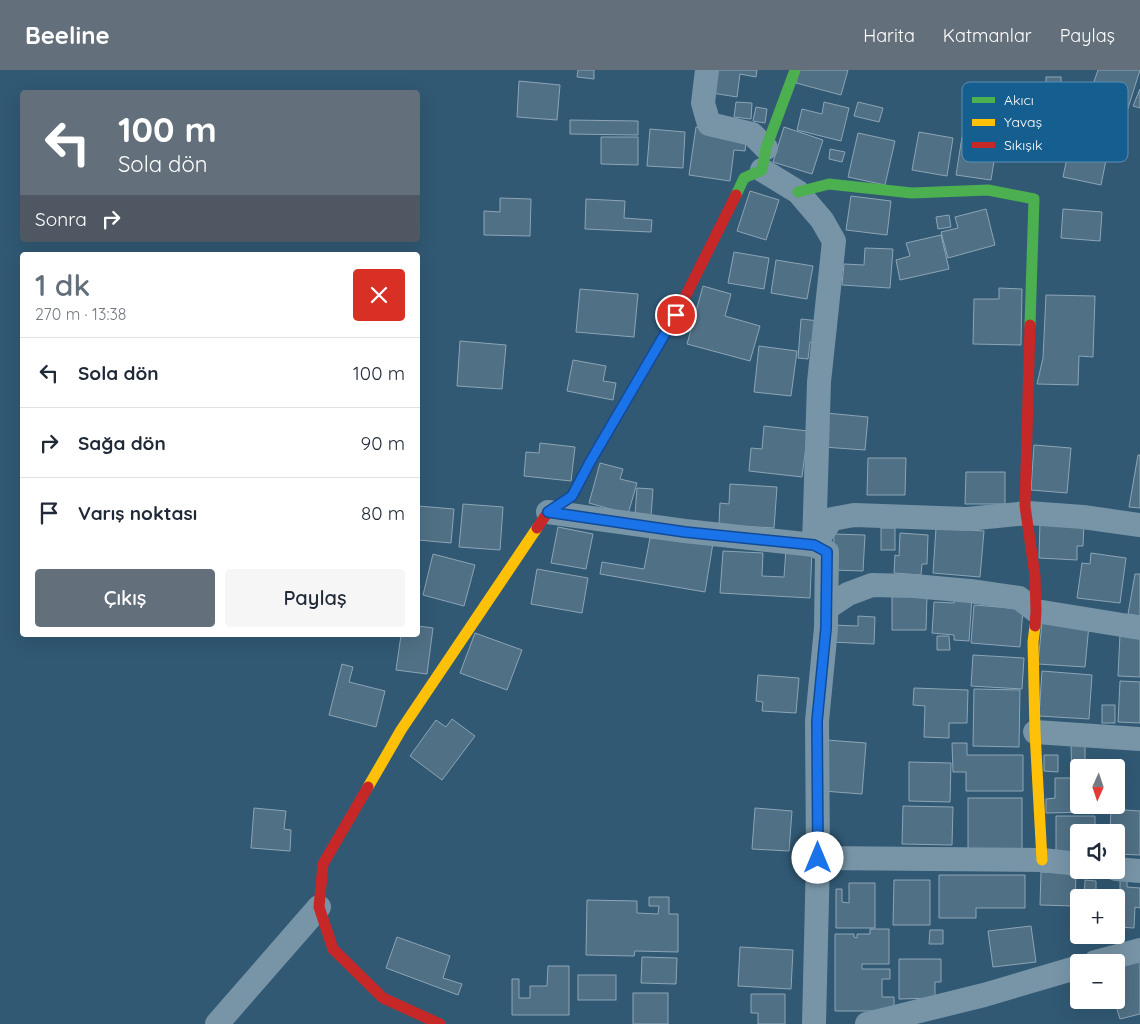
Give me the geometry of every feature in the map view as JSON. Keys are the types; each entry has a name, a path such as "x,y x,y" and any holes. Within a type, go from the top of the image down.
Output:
{"street":[{"path":"707,70 703,103 708,124 752,134 764,159 798,192 822,220 834,241 819,382 814,545"},
{"path":"440,1024 383,998 333,949 319,907 322,864 401,730 548,512 572,496 594,454 676,315 744,178 764,159 795,70"},
{"path":"798,192 829,184 912,193 988,190 1034,199 1025,506 1028,513 1035,576 1036,611 1033,642 1035,732 1042,860"},
{"path":"548,512 685,532 814,545 827,552 827,608 817,721 818,858 814,1024"},
{"path":"814,545 832,519 854,515 967,519 1028,513 1082,517 1140,525"},
{"path":"827,608 848,594 872,585 914,586 1019,598 1036,611 1140,628"},
{"path":"1035,732 1140,739"},
{"path":"818,858 1042,860 1070,863"},
{"path":"1125,870 1140,871"},
{"path":"217,1024 319,907"},
{"path":"1125,954 1140,950"},
{"path":"867,1024 984,995 1070,970"}],"building":[{"path":"578,70 594,70 594,79 577,77"},
{"path":"716,70 757,70 756,77 740,74 737,97 712,93"},
{"path":"799,70 848,70 841,95 796,83"},
{"path":"1098,70 1140,70 1128,108 1128,82 1094,82"},
{"path":"1046,77 1061,77 1061,82 1046,82"},
{"path":"519,81 560,85 557,120 517,117"},
{"path":"1140,89 1140,108 1133,106"},
{"path":"736,102 752,103 751,119 734,117"},
{"path":"824,102 849,108 841,141 797,130 802,109 822,114"},
{"path":"858,102 883,108 879,122 854,116"},
{"path":"756,107 767,109 765,123 753,121"},
{"path":"570,120 638,121 638,135 570,134"},
{"path":"696,127 747,134 745,151 734,150 730,181 689,175"},
{"path":"784,127 823,140 812,174 773,162"},
{"path":"650,129 685,132 683,168 647,166"},
{"path":"919,132 953,138 947,176 912,170"},
{"path":"858,133 895,141 885,185 848,177"},
{"path":"601,137 638,137 638,165 601,164"},
{"path":"962,137 962,162 994,162 991,180 956,175"},
{"path":"830,149 845,152 842,162 829,159"},
{"path":"1066,162 1106,162 1101,185 1063,177"},
{"path":"750,191 779,200 766,240 737,231"},
{"path":"851,196 891,201 887,235 846,230"},
{"path":"500,198 531,199 530,236 484,235 484,211 500,212"},
{"path":"586,199 625,201 624,218 652,220 651,232 585,229"},
{"path":"986,209 995,245 948,258 941,232 958,228 955,217"},
{"path":"1063,209 1102,212 1100,241 1061,238"},
{"path":"949,215 951,227 938,229 936,217"},
{"path":"941,235 949,269 900,280 896,260 910,256 906,243"},
{"path":"865,248 893,249 890,288 842,285 844,264 864,265"},
{"path":"734,252 769,258 764,289 728,283"},
{"path":"776,260 813,266 807,299 771,293"},
{"path":"703,286 731,294 725,316 760,326 750,361 687,344"},
{"path":"999,288 1022,289 1021,345 973,344 974,299 999,299"},
{"path":"580,289 638,294 634,337 576,332"},
{"path":"1046,295 1095,296 1093,357 1079,356 1078,385 1037,384 1043,358"},
{"path":"801,319 819,321 817,343 810,342 808,359 798,358"},
{"path":"460,341 506,345 502,389 457,386"},
{"path":"759,346 797,351 791,396 754,392"},
{"path":"573,360 606,366 603,381 616,383 613,400 567,391"},
{"path":"826,413 868,417 865,450 823,447"},
{"path":"764,426 808,431 802,477 749,471 751,448 762,449"},
{"path":"540,443 575,447 571,481 524,476 526,452 539,453"},
{"path":"1034,445 1071,448 1067,493 1031,490"},
{"path":"1138,455 1140,455 1140,508 1129,507"},
{"path":"868,458 906,458 905,495 867,495"},
{"path":"600,463 623,469 620,479 637,483 628,514 589,503"},
{"path":"966,472 1005,472 1005,504 965,504"},
{"path":"730,484 777,487 774,528 719,525 720,503 729,504"},
{"path":"637,488 653,489 651,516 635,514"},
{"path":"463,504 503,507 500,550 459,547"},
{"path":"420,506 454,509 451,543 420,540"},
{"path":"1040,521 1084,522 1083,546 1077,546 1077,560 1039,558"},
{"path":"558,527 593,534 586,569 551,563"},
{"path":"881,528 895,528 895,550 881,550"},
{"path":"936,528 984,531 980,577 933,573"},
{"path":"900,533 928,535 927,564 922,564 921,575 894,573 895,555 899,556"},
{"path":"834,534 865,535 863,571 833,570"},
{"path":"650,538 713,543 705,592 600,574 602,562 644,569"},
{"path":"786,548 812,549 810,598 720,593 723,551 763,553 762,576 784,577"},
{"path":"1091,553 1126,558 1120,603 1077,598 1082,563 1090,564"},
{"path":"433,554 475,565 464,606 423,595"},
{"path":"537,569 588,578 582,613 531,604"},
{"path":"1135,574 1140,574 1140,616 1128,614"},
{"path":"892,595 927,596 926,630 892,630"},
{"path":"954,596 972,597 969,641 954,640 954,635 932,633 934,602 954,603"},
{"path":"974,605 1023,609 1020,647 971,643"},
{"path":"858,616 875,617 874,644 831,642 832,625 858,626"},
{"path":"1042,622 1089,625 1085,667 1038,664"},
{"path":"420,626 433,628 427,674 396,670 401,637 420,637"},
{"path":"475,633 522,650 507,690 460,673"},
{"path":"1120,634 1140,635 1140,677 1118,676"},
{"path":"937,636 949,636 950,650 937,650"},
{"path":"973,655 1024,658 1022,689 971,686"},
{"path":"342,664 353,667 349,682 385,691 376,727 329,715"},
{"path":"1042,671 1092,675 1089,719 1039,716"},
{"path":"758,675 799,678 796,713 762,711 763,702 756,701"},
{"path":"1120,681 1140,682 1140,723 1118,722"},
{"path":"914,688 968,690 967,723 949,723 949,738 924,737 925,706 913,705"},
{"path":"974,689 1020,690 1019,747 973,746"},
{"path":"1102,705 1115,705 1115,723 1102,723"},
{"path":"452,719 475,736 442,780 410,756 436,720 446,727"},
{"path":"827,740 866,743 862,794 823,791"},
{"path":"952,743 967,743 967,755 1023,755 1023,791 966,791 966,772 953,772"},
{"path":"1071,745 1085,745 1085,759 1071,759"},
{"path":"1044,755 1058,755 1058,772 1044,771"},
{"path":"909,762 951,763 950,802 909,801"},
{"path":"1055,778 1070,778 1070,813 1046,813 1046,799 1055,798"},
{"path":"968,798 1022,798 1022,851 968,851"},
{"path":"903,806 953,807 952,845 902,844"},
{"path":"254,808 286,811 284,829 291,830 290,851 251,848"},
{"path":"755,808 792,811 789,851 752,849"},
{"path":"1125,810 1140,811 1140,855 1125,854 1125,824 1110,824 1111,814 1125,814"},
{"path":"1056,816 1095,816 1095,824 1070,824 1070,853 1056,853"},
{"path":"1041,872 1070,873 1070,879 1076,879 1076,889 1070,889 1070,906 1040,905"},
{"path":"939,875 1025,875 1025,908 976,908 976,918 939,918"},
{"path":"1125,877 1127,877 1127,887 1140,888 1140,908 1135,907 1134,928 1125,928 1125,889 1120,889 1120,879 1125,879"},
{"path":"894,880 930,880 930,925 893,925"},
{"path":"1085,880 1096,881 1096,889 1084,889"},
{"path":"849,883 875,883 875,928 836,928 836,889 842,889 842,902 849,903"},
{"path":"649,897 669,897 669,914 678,914 678,952 635,951 634,956 586,955 587,900 637,901 637,913 658,914 659,906 649,906"},
{"path":"1031,926 1036,962 993,967 988,931"},
{"path":"870,929 889,929 889,964 862,964 862,969 890,969 890,979 882,979 882,997 894,997 894,1011 835,1011 835,934 854,934 854,937 857,938 857,934 870,934"},
{"path":"930,930 943,930 943,944 929,944"},
{"path":"397,937 450,956 443,978 462,984 458,995 386,968"},
{"path":"740,947 793,950 791,989 738,986"},
{"path":"642,957 677,958 676,984 641,983"},
{"path":"1140,957 1140,1014 1120,1019 1117,1009 1125,1009 1125,961"},
{"path":"899,959 941,959 941,982 935,982 935,998 899,999"},
{"path":"548,966 569,966 569,1015 512,1015 512,979 519,979 519,998 530,998 530,986 547,986"},
{"path":"578,975 616,975 616,1000 578,1000"},
{"path":"633,993 668,993 668,1024 633,1024"},
{"path":"751,994 785,994 785,1024 758,1024 758,1013 751,1013"}],"traffic: fast":[{"path":"736,195 744,178 762,170 766,148 795,70"},
{"path":"798,192 829,184 912,193 988,190 1034,199 1030,325"}],"traffic: slow":[{"path":"368,787 401,730 537,528"},
{"path":"1035,626 1033,642 1035,732 1042,860"}],"traffic: jam":[{"path":"537,528 548,512 572,496 676,315 736,195"},
{"path":"1030,325 1025,506 1035,576 1035,626"},
{"path":"368,787 323,864 319,907 333,949 383,998 440,1024"}],"route":[{"path":"676,315 572,496 548,512 685,532 814,545 827,552 826,628 817,721 818,858"}]}
